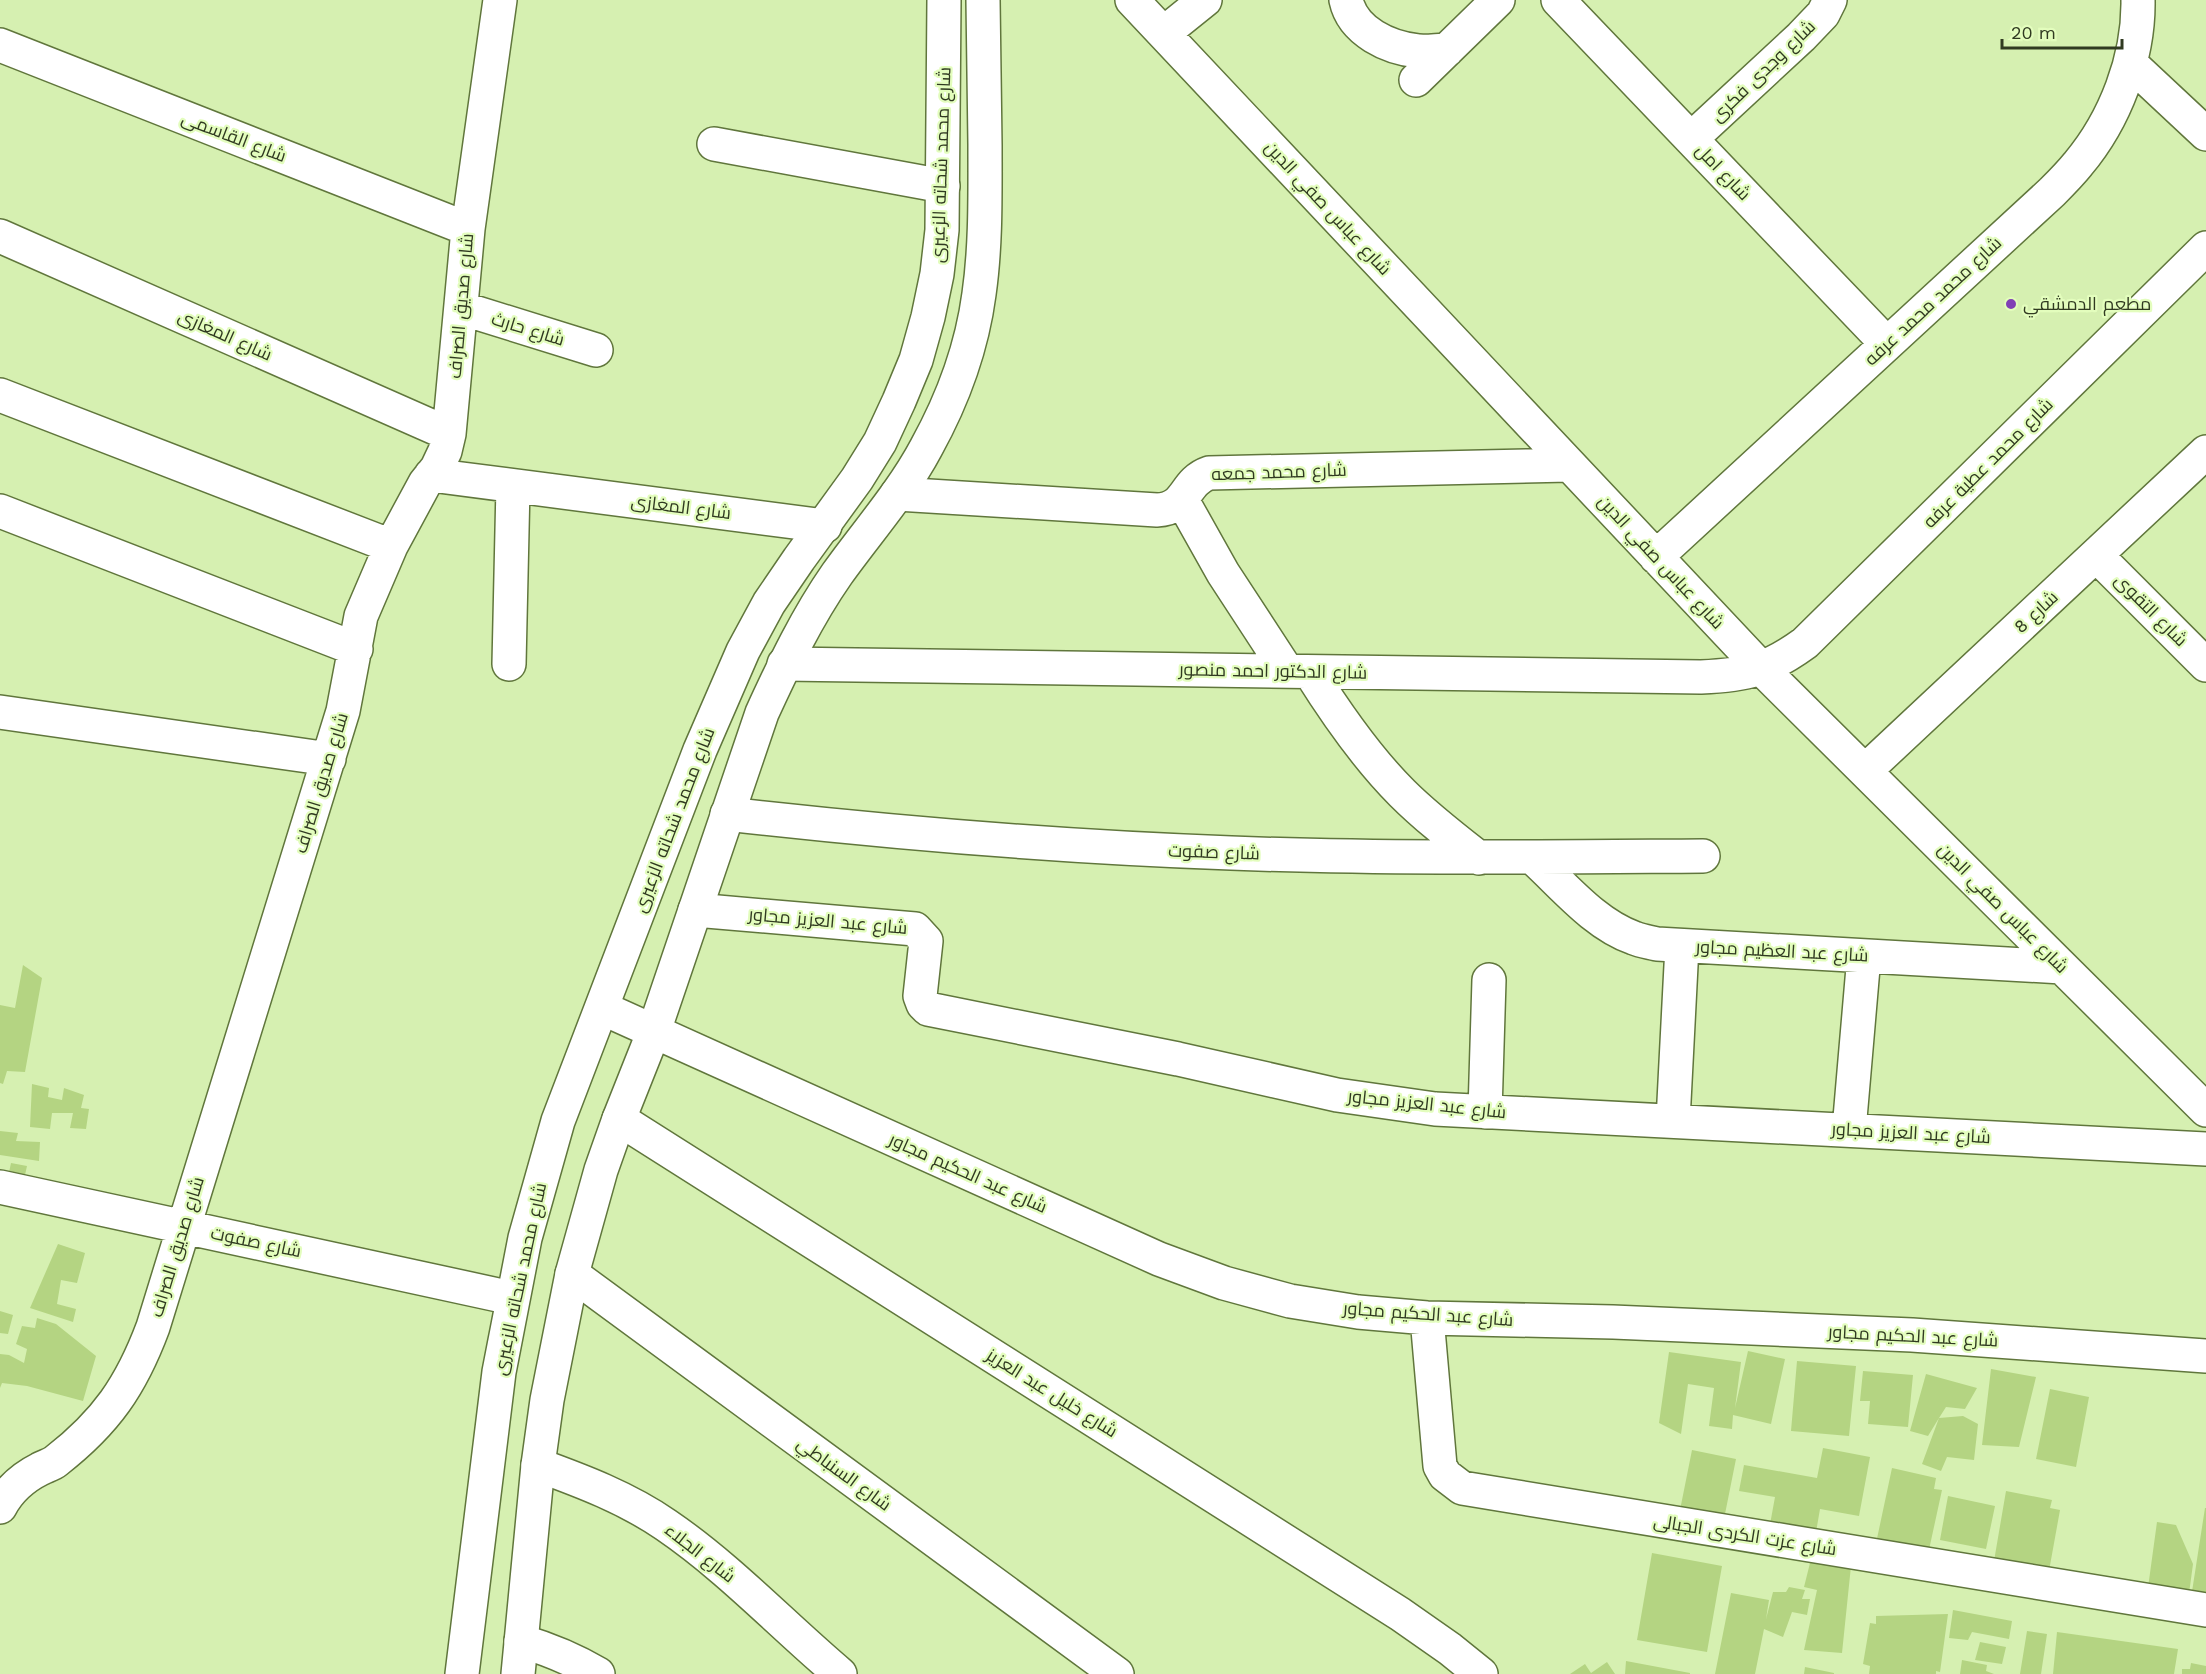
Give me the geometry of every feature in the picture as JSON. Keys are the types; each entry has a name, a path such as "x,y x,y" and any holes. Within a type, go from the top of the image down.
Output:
{"street":[{"name":"شارع صديق الصراف","path":"0,1507 7,1494 26,1477 53,1464 101,1421 123,1392 140,1361 153,1327 344,711 361,616 403,521 445,451 449,434 468,229 501,0"},
{"name":"شارع محمد شحاته الزعيرى","path":"462,1674 499,1372 512,1298 540,1179 572,1083 700,750 743,651 769,603 825,526 880,442 916,360 937,274 942,230 944,0"},
{"path":"518,1674 538,1465 547,1400 572,1274 601,1170 654,1031 762,713 808,619 836,575 897,494 926,449 950,400 967,349 979,296 984,243 983,0"},
{"name":"شارع عباس صفي الدين","path":"1132,0 1762,669 2206,1110"},
{"path":"1164,33 1205,0"},
{"path":"1347,0 1355,21 1369,34 1394,46 1420,52 1447,50"},
{"path":"1416,80 1498,0"},
{"name":"شارع امل","path":"1558,0 1887,344"},
{"name":"شارع وجدى فكرى","path":"1691,139 1801,37 1823,14 1830,0"},
{"name":"شارع محمد محمد عرفه","path":"1656,557 2052,192 2078,164 2100,133 2117,99 2130,63 2138,15 2138,0"},
{"name":"شارع القاسمى","path":"0,45 468,229"},
{"path":"2130,63 2206,134"},
{"path":"714,144 943,186"},
{"name":"شارع المغازى","path":"0,236 449,434"},
{"name":"شارع محمد عطية عرفه","path":"1762,669 1785,658 1805,643 2206,248"},
{"name":"شارع حارث","path":"461,308 596,350"},
{"path":"0,395 391,546"},
{"name":"شارع 8","path":"1865,771 2206,452"},
{"name":"شارع محمد جمعه","path":"1182,500 1194,481 1209,473 1569,465"},
{"name":"شارع المغازى","path":"431,475 825,526"},
{"path":"509,664 513,486"},
{"path":"897,494 1157,510 1167,510 1182,500 1213,557 1298,672 1337,715 1388,778 1439,827 1479,858"},
{"path":"0,511 356,649"},
{"name":"شارع التقوى","path":"2096,555 2206,665"},
{"name":"شارع الدكتور احمد منصور","path":"784,664 1701,676 1742,674 1762,669"},
{"path":"0,712 329,759"},
{"name":"شارع صفوت","path":"727,814 858,829 1107,848 1231,854 1479,858 1703,856"},
{"name":"شارع عبد العظيم مجاور","path":"1532,857 1593,914 1633,938 1657,944 2061,967"},
{"name":"شارع عبد العزيز مجاور","path":"695,909 915,928 926,941 920,996 928,1010 1178,1059 1337,1095 1416,1107 1485,1112 2206,1149"},
{"path":"1673,1122 1682,946"},
{"path":"1849,1130 1864,956"},
{"path":"1485,1112 1490,980"},
{"name":"شارع عبد الحكيم مجاور","path":"602,1008 1159,1259 1224,1283 1290,1300 1358,1312 1426,1318 1762,1327 2206,1356"},
{"name":"شارع خليل عبد العزيز","path":"619,1119 1400,1614 1450,1648 1481,1674"},
{"name":"شارع صفوت","path":"0,1187 512,1298"},
{"name":"شارع السنباطي","path":"572,1274 1117,1674"},
{"name":"شارع عزت الكردى الجبالى","path":"1426,1318 1440,1466 1445,1475 1462,1488 2206,1610"},
{"name":"شارع الجلاء","path":"538,1465 580,1480 623,1500 665,1524 704,1552 840,1674"},
{"path":"521,1641 545,1648 598,1674"}],"building":[{"path":"23,965 42,978 25,1072 7,1071 3,1084 0,1083 0,1005 15,1008"},
{"path":"32,1084 49,1088 48,1097 62,1100 64,1088 84,1095 81,1108 89,1109 86,1129 70,1128 73,1113 52,1113 50,1129 30,1127"},
{"path":"0,1131 18,1133 16,1141 40,1142 39,1161 0,1155"},
{"path":"11,1163 27,1166 23,1184 7,1182"},
{"path":"58,1244 85,1253 77,1283 61,1280 57,1304 76,1309 73,1322 30,1308"},
{"path":"0,1311 13,1315 8,1334 0,1333"},
{"path":"37,1318 56,1324 96,1356 83,1401 27,1386 2,1383 0,1388 0,1354 9,1355 24,1363 27,1349 16,1344 22,1326 35,1328"},
{"path":"1748,1351 1785,1359 1771,1424 1733,1415 1732,1429 1709,1426 1714,1388 1688,1384 1681,1434 1659,1423 1669,1352 1741,1362 1735,1408"},
{"path":"1797,1361 1856,1366 1849,1436 1791,1431"},
{"path":"1991,1369 2036,1377 2019,1447 1982,1445"},
{"path":"1863,1371 1913,1375 1908,1427 1868,1424 1870,1401 1860,1401"},
{"path":"1926,1374 1977,1388 1965,1409 1946,1407 1928,1436 1910,1431"},
{"path":"2050,1389 2089,1397 2076,1467 2036,1459"},
{"path":"1963,1416 1978,1424 1974,1460 1947,1457 1941,1471 1922,1464 1939,1418"},
{"path":"1823,1448 1870,1457 1859,1516 1820,1509 1815,1538 1769,1530 1775,1497 1739,1491 1744,1465 1817,1478"},
{"path":"1692,1450 1736,1459 1723,1524 1679,1515"},
{"path":"1892,1468 1936,1478 1934,1489 1942,1490 1927,1559 1875,1548"},
{"path":"2006,1491 2052,1500 2050,1508 2060,1510 2049,1571 1994,1561"},
{"path":"1948,1496 1995,1506 1986,1549 1940,1540"},
{"path":"2206,1508 2206,1600 2191,1598"},
{"path":"2157,1522 2176,1525 2193,1564 2188,1601 2147,1595"},
{"path":"1652,1553 1722,1566 1707,1652 1637,1640"},
{"path":"1811,1559 1851,1566 1842,1653 1804,1650 1817,1590 1804,1587"},
{"path":"1789,1587 1805,1590 1802,1599 1810,1599 1807,1615 1792,1612 1783,1637 1764,1629 1755,1674 1715,1674 1731,1593 1769,1600 1766,1619 1773,1592 1786,1592"},
{"path":"1953,1610 2012,1621 2009,1639 1972,1632 1968,1640 1949,1638"},
{"path":"1948,1614 1940,1672 1936,1671 1936,1674 1869,1674 1870,1666 1863,1664 1870,1623 1876,1624 1876,1616"},
{"path":"2027,1631 2047,1634 2041,1674 2020,1674"},
{"path":"2057,1632 2178,1649 2174,1674 2053,1674"},
{"path":"1980,1642 2006,1647 2002,1664 1975,1660"},
{"path":"1962,1660 1987,1665 1986,1671 1994,1674 1960,1674"},
{"path":"1626,1661 1690,1673 1690,1674 1625,1674"},
{"path":"1607,1662 1615,1674 1570,1674 1585,1664 1591,1673"},
{"path":"2191,1663 2206,1666 2206,1674 2182,1674 2182,1669 2190,1669"},
{"path":"1805,1667 1834,1673 1834,1674 1804,1674"}],"place":[{"name":"مطعم الدمشقي","path":"2011,304"}]}
